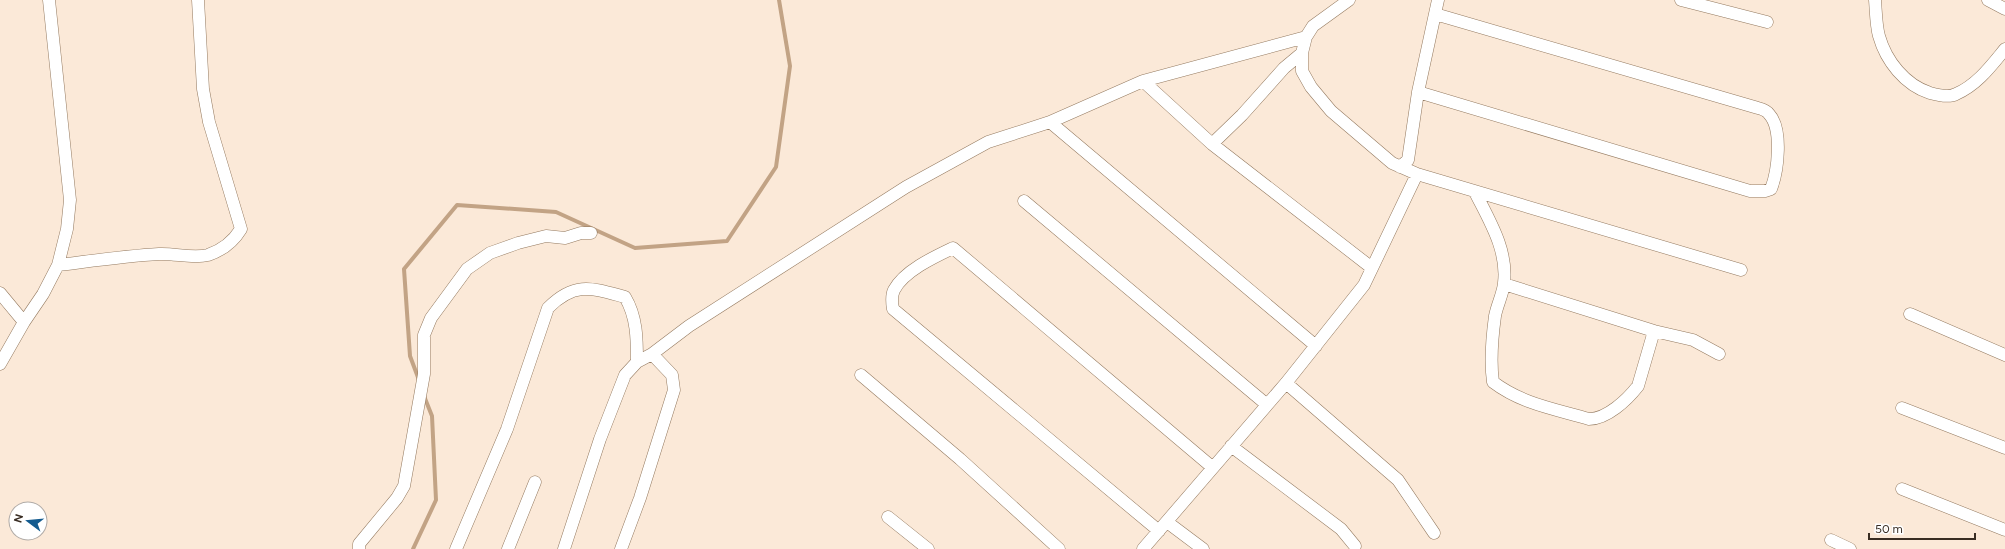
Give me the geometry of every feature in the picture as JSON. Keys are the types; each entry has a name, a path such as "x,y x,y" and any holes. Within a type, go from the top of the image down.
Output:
{"street":[{"path":"0,364 24,322 43,294 58,265 67,229 70,200 49,0"},
{"path":"58,265 161,254 190,256 207,255 223,249 235,240 241,229 218,156 205,102 198,0"},
{"path":"1349,0 1313,26 1306,37 1302,53 1302,71 1311,87 1326,105 1392,163 1417,174 1475,192 1740,270"},
{"path":"1400,166 1408,160 1418,92 1438,0"},
{"path":"1681,0 1767,22"},
{"path":"1875,0 1879,36 1888,57 1907,82 1927,92 1938,95 1955,95 1969,87 1986,72 2005,49"},
{"path":"1988,0 2005,9"},
{"path":"1418,92 1750,191 1765,191 1771,189 1775,179 1777,142 1775,125 1769,113 1758,108 1435,14"},
{"path":"564,549 600,439 625,375 637,362 652,354 689,326 906,187 988,142 1050,122 1142,81 1306,37"},
{"path":"1212,144 1242,115 1284,68 1302,53"},
{"path":"1142,81 1212,144 1372,268"},
{"path":"1050,122 1316,346"},
{"path":"1143,549 1286,382 1364,285 1417,174"},
{"path":"1475,192 1496,234 1503,259 1504,284 1495,316 1491,365 1493,382 1508,394 1527,402 1589,419 1597,419 1604,416 1632,394 1638,386 1654,331"},
{"path":"1024,200 1266,404"},
{"path":"359,549 359,544 397,498 404,486 424,374 424,335 432,318 458,282 467,270 490,253 518,242 546,236 565,238 580,233 591,233"},
{"path":"1203,549 1163,526 893,309 893,291 901,280 925,262 953,248 1212,467"},
{"path":"1504,284 1654,331 1693,340 1719,354"},
{"path":"456,549 507,429 548,308 559,297 573,289 592,289 625,297 633,310 637,336 637,362"},
{"path":"0,293 24,322"},
{"path":"1910,314 2005,355"},
{"path":"621,549 640,498 674,390 672,375 652,354"},
{"path":"861,375 960,459 1059,549"},
{"path":"1286,382 1398,480 1434,533"},
{"path":"1902,408 2005,448"},
{"path":"1231,446 1341,529 1355,546"},
{"path":"508,549 535,482"},
{"path":"1902,489 2005,530"},
{"path":"888,517 928,549"},
{"path":"1831,540 1850,549"}],"waterway":[{"path":"419,380 410,356 404,269 457,205 556,212 635,248 727,241 776,167 790,66 779,0"},
{"path":"413,549 436,500 432,416 424,396"}]}
